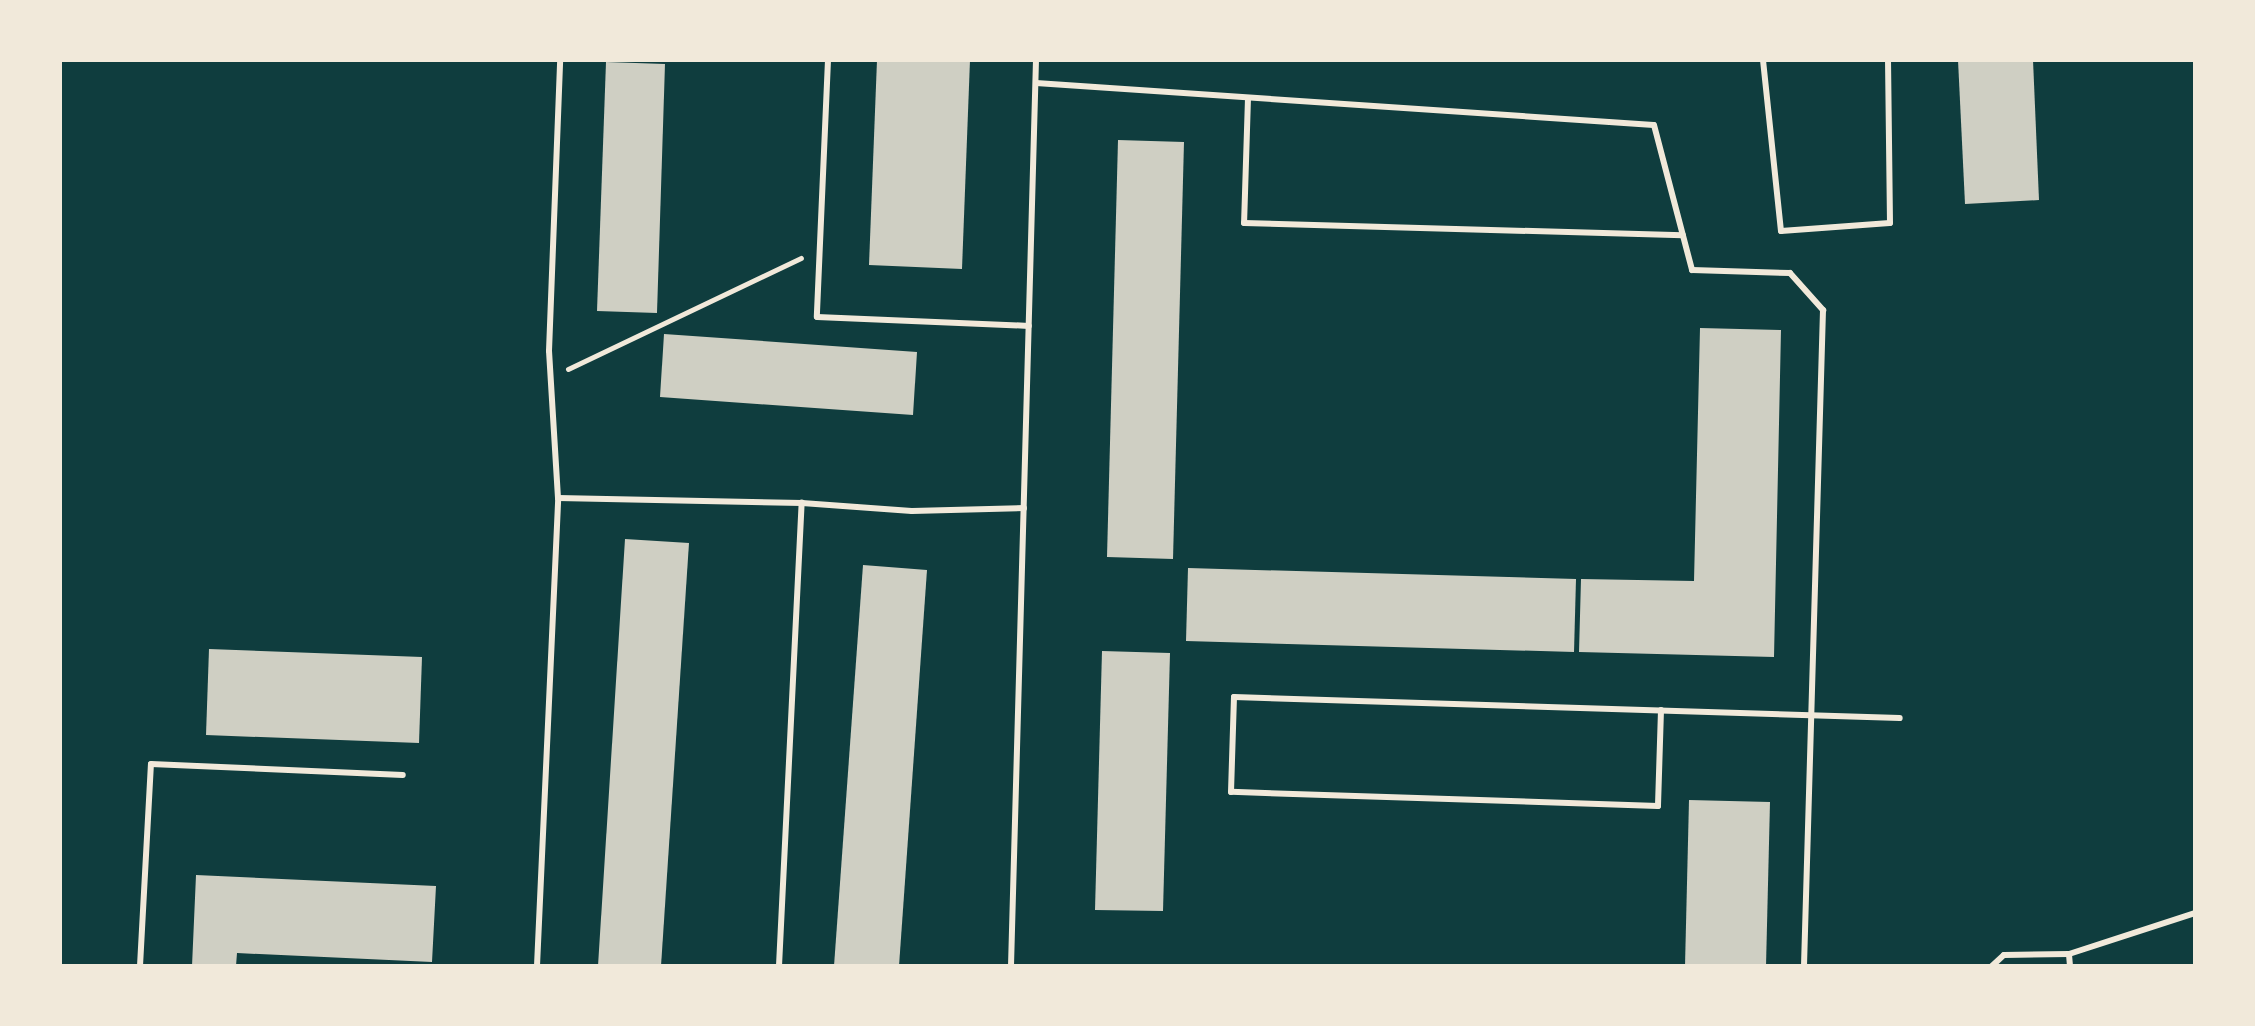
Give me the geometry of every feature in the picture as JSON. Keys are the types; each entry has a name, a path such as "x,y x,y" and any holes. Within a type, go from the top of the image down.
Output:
{"lane":[{"path":"537,966 558,498 551,377 560,60"},
{"path":"828,60 817,317 1029,326"},
{"path":"1011,966 1036,60"},
{"path":"1763,60 1781,231 1890,223 1888,60"},
{"path":"1036,83 1654,125 1692,270 1790,273 1823,310 1804,966"},
{"path":"1248,98 1244,223 1683,235"},
{"path":"558,498 802,503 912,511 1024,508"},
{"path":"779,966 802,503"},
{"path":"1661,710 1658,806 1231,792 1234,697 1661,710 1900,718"},
{"path":"140,966 151,764 403,775"},
{"path":"1992,966 2004,955 2069,954 2195,913"},
{"path":"2069,954 2070,966"}],"path":[{"path":"551,377 820,249"}],"building":[{"path":"877,60 970,60 962,269 869,265"},
{"path":"1958,60 2033,60 2039,200 1965,204"},
{"path":"606,62 665,64 657,313 597,311"},
{"path":"1118,140 1184,142 1173,559 1107,557"},
{"path":"1700,328 1781,330 1774,657 1579,652 1581,579 1694,581"},
{"path":"664,334 917,352 913,415 660,397"},
{"path":"625,539 689,543 661,966 598,966"},
{"path":"863,565 927,570 899,966 834,966"},
{"path":"1188,568 1576,579 1574,652 1186,641"},
{"path":"209,649 422,657 419,743 206,735"},
{"path":"1102,651 1170,653 1163,911 1095,910"},
{"path":"1689,800 1770,802 1766,966 1685,966"},
{"path":"196,875 436,886 432,962 237,953 236,966 192,966"}]}
